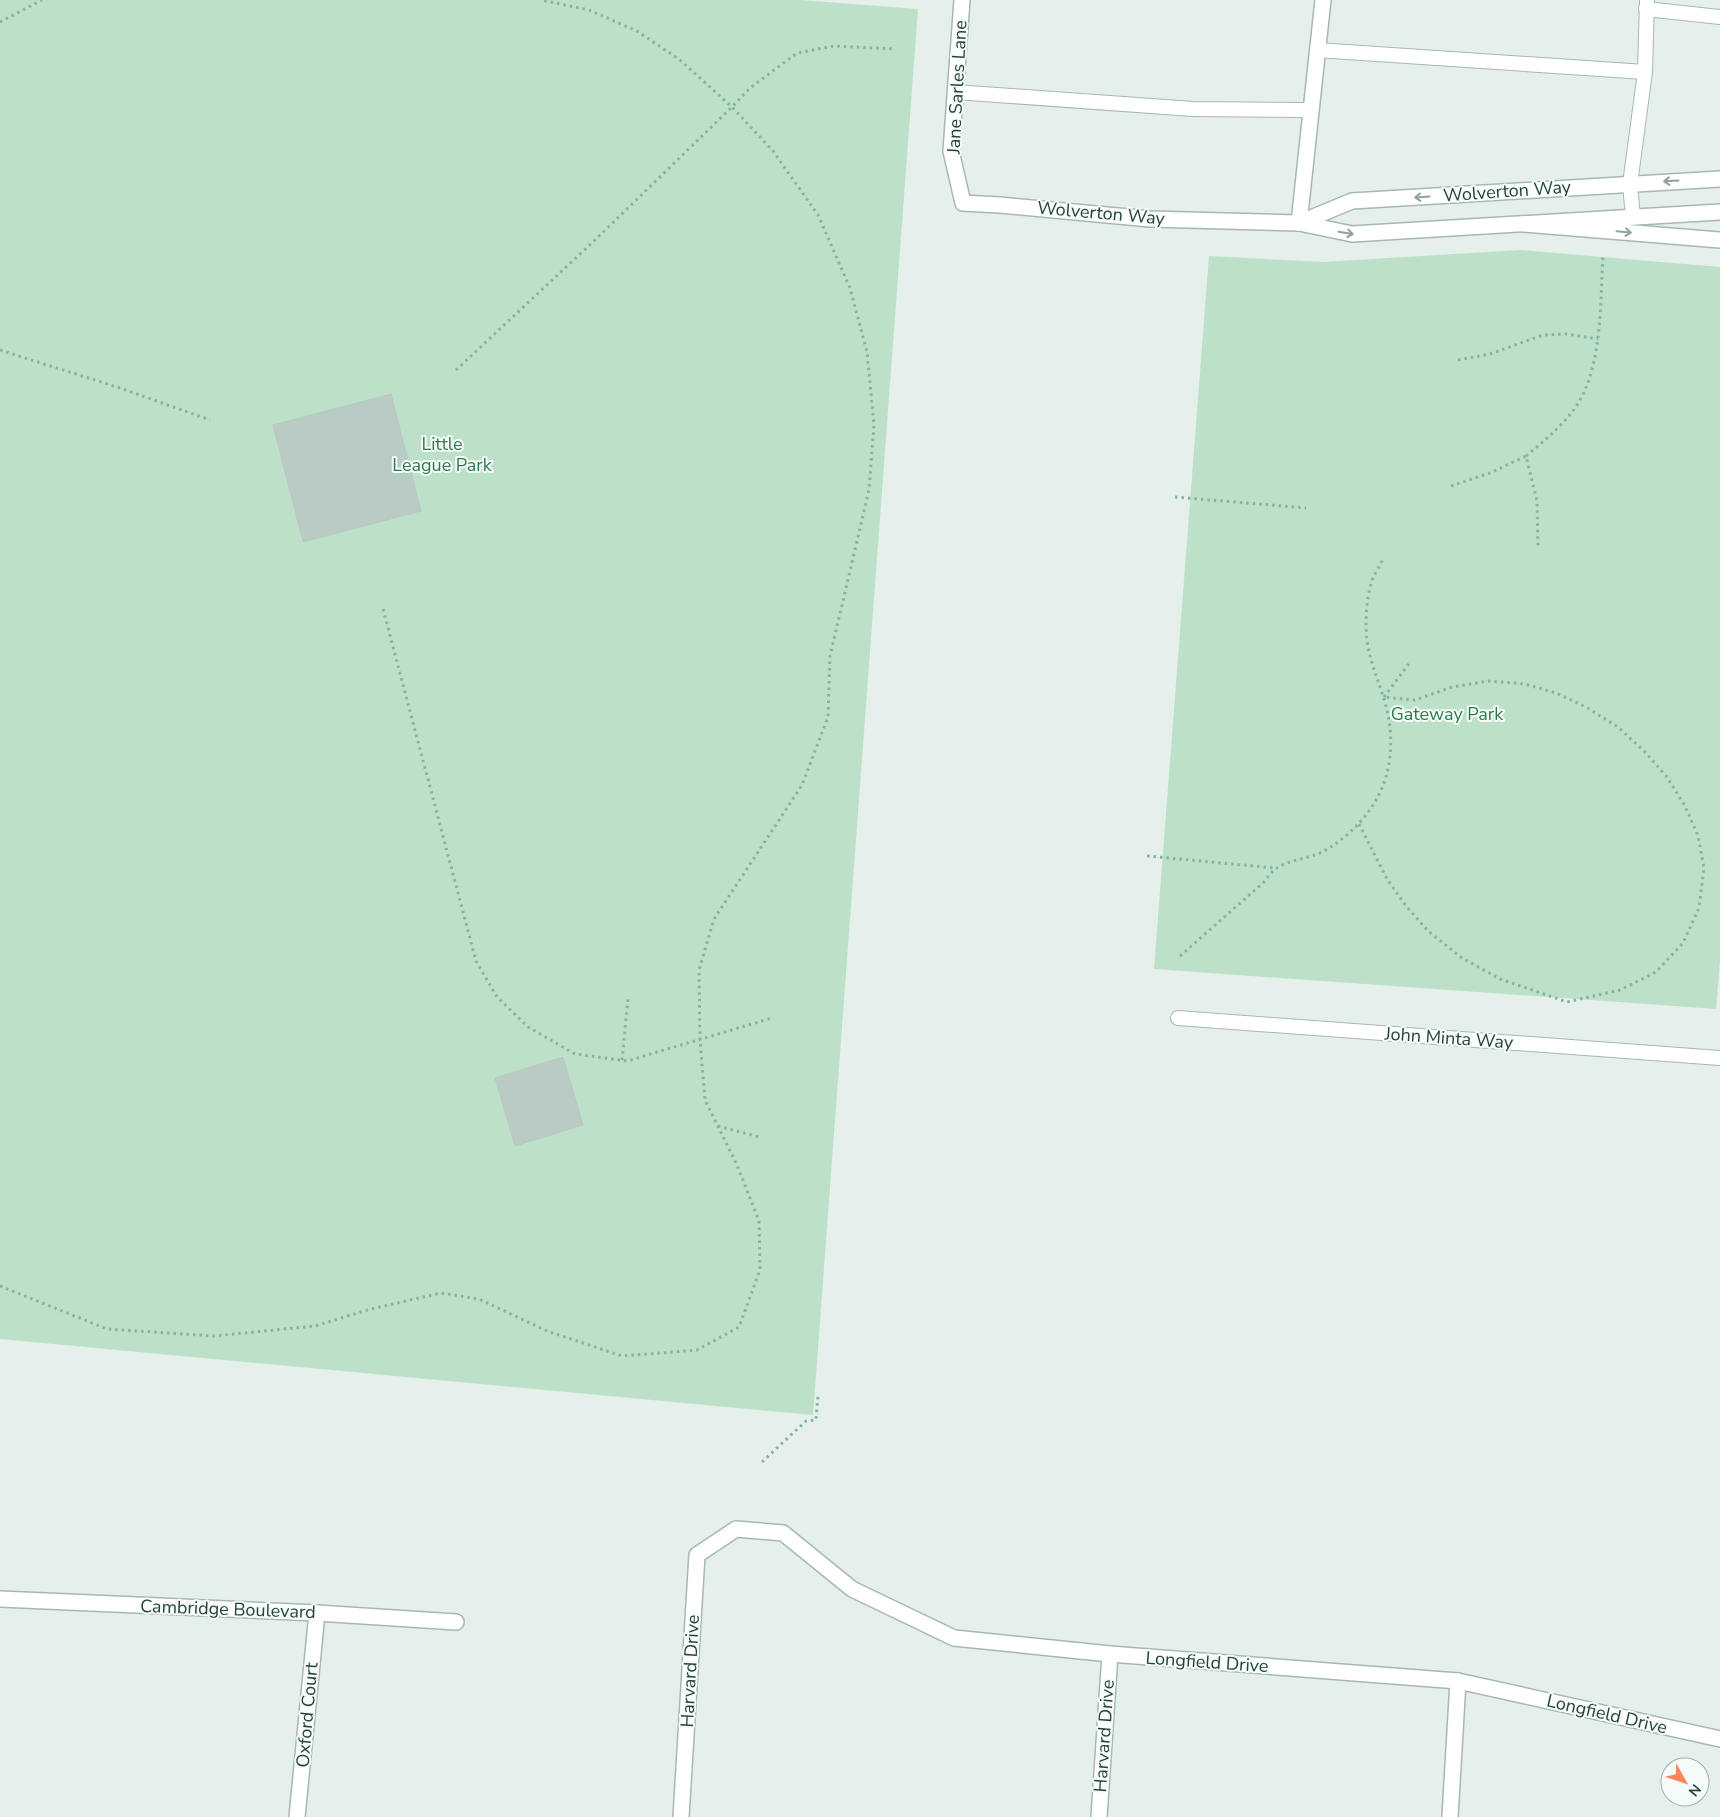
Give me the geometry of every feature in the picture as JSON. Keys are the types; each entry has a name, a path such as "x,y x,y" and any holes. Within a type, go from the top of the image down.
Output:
{"street":[{"name":"Jane Sarles Lane","path":"962,0 951,152 963,203"},
{"path":"1299,223 1323,0"},
{"name":"Wolverton Way","path":"1299,223 1352,201 1720,178"},
{"name":"Wolverton Way","path":"963,203 1000,204 1150,219 1299,223 1352,234 1720,212"},
{"path":"1524,224 1720,240"},
{"name":"Longfield Drive","path":"721,1538 736,1529 783,1533 852,1590 954,1638 1110,1654 1458,1681 1720,1739"},
{"name":"Harvard Drive","path":"681,1817 697,1555 721,1538"},
{"name":"Cambridge Boulevard","path":"0,1599 317,1613 456,1622"},
{"name":"Oxford Court","path":"297,1817 317,1613"},
{"name":"Harvard Drive","path":"1099,1817 1110,1654"},
{"path":"1450,1817 1458,1681"}],"lane":[{"path":"1632,217 1630,184 1645,72 1646,4 1720,17"},
{"path":"1317,50 1645,72"},
{"path":"955,92 1193,109 1311,110"},
{"name":"John Minta Way","path":"1178,1018 1720,1058"}],"path":[{"path":"0,22 42,0"},
{"path":"0,1286 107,1329 214,1336 315,1326 371,1309 441,1293 479,1299 547,1331 622,1356 696,1350 739,1327 760,1270 759,1221 737,1165 706,1100 700,1040 700,970 714,919 802,785 828,717 830,656 869,490 874,425 867,352 850,288 818,215 774,151 732,107 680,60 637,31 589,10 541,0"},
{"path":"456,370 595,240 750,88 797,53 834,46 894,49"},
{"path":"1451,486 1496,470 1526,456 1553,434 1576,406 1592,373 1598,339 1603,253"},
{"path":"1458,360 1490,354 1543,335 1566,334 1598,339"},
{"path":"0,350 120,388 210,420"},
{"path":"1526,456 1537,501 1538,546"},
{"path":"1175,497 1306,508"},
{"path":"1148,856 1276,868 1320,853 1339,841 1359,824 1373,805 1386,782 1390,756 1391,729 1384,697 1371,665 1366,613 1371,583 1384,557"},
{"path":"383,609 476,961 497,997 528,1027 575,1054 627,1061 772,1018"},
{"path":"1384,697 1411,661"},
{"path":"1359,824 1387,879 1406,906 1428,931 1462,958 1500,979 1567,1002 1620,990 1656,972 1683,943 1699,908 1704,868 1698,836 1684,806 1661,770 1618,727 1586,707 1556,693 1525,684 1488,681 1452,687 1415,700 1384,697"},
{"path":"1180,956 1264,882 1276,868"},
{"path":"622,1060 628,999"},
{"path":"718,1126 760,1137"},
{"path":"762,1462 806,1421 816,1420 818,1396"}],"green space":[{"name":"Little League Park","path":"0,0 800,0 918,9 813,1415 0,1339"},
{"name":"Gateway Park","path":"1520,250 1720,267 1720,961 1716,1009 1154,969 1209,256 1323,262"}],"building":[{"path":"391,394 421,511 303,542 273,425"},
{"path":"563,1057 583,1125 515,1146 495,1078"}]}
